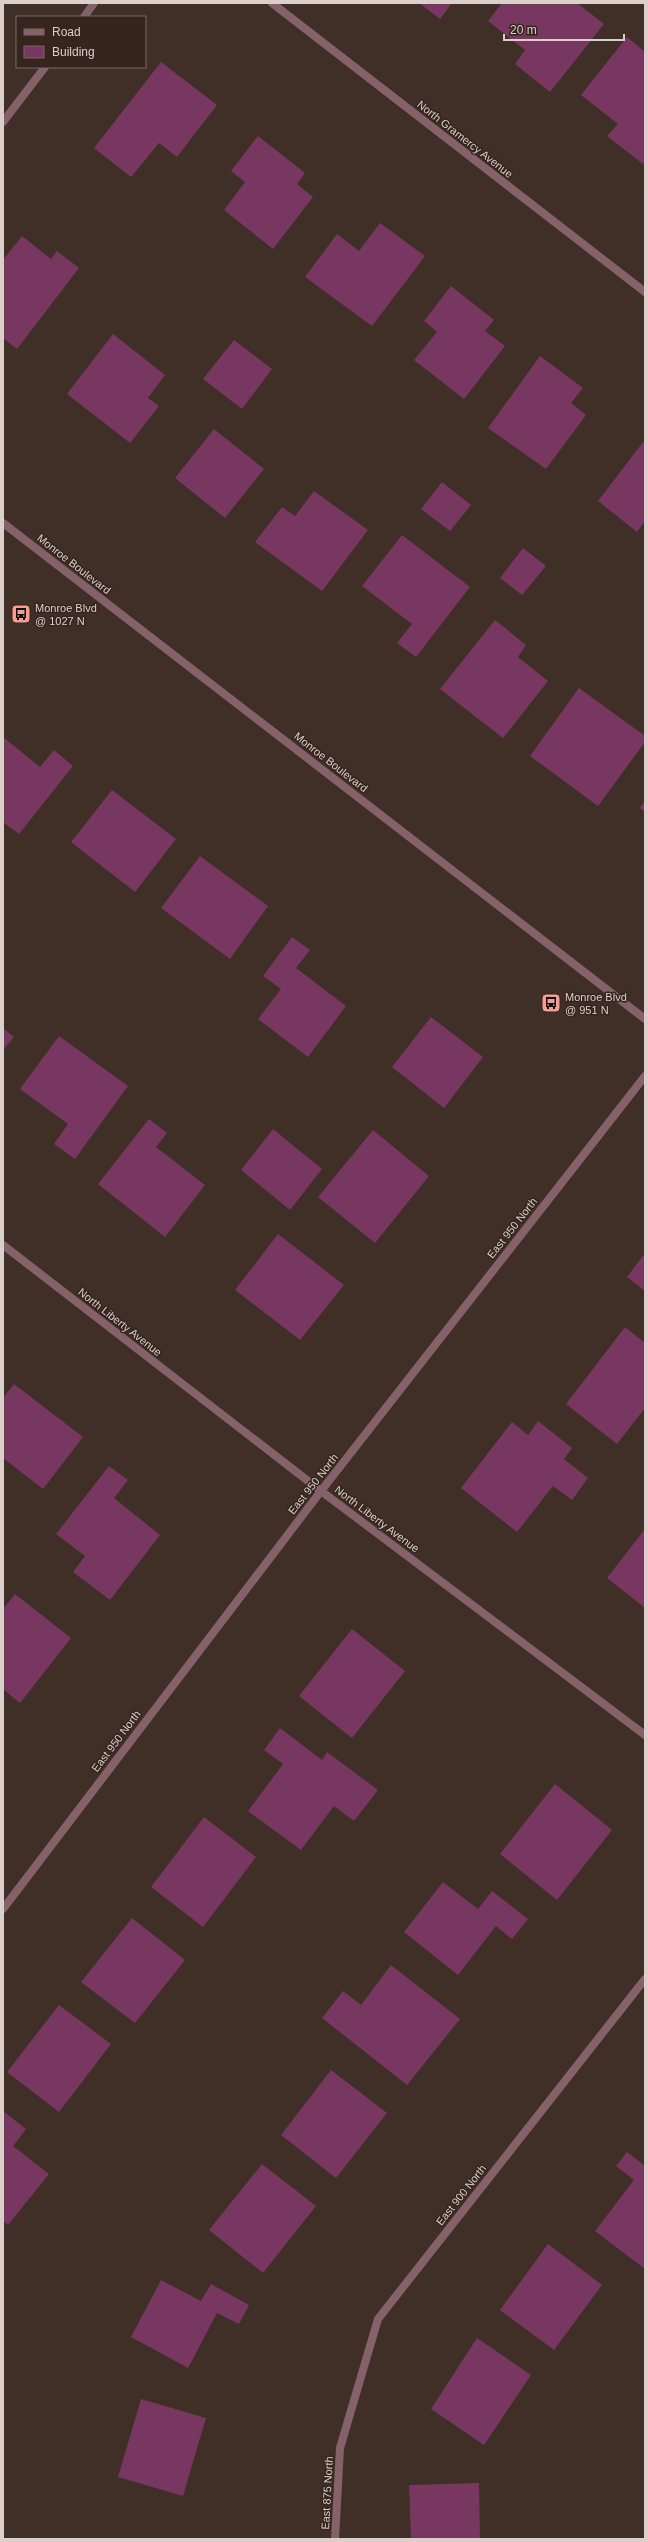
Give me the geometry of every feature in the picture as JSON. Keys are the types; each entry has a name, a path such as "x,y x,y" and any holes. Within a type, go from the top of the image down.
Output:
{"street":[{"path":"85,16 94,3"},
{"name":"North Gramercy Avenue","path":"272,3 645,292"},
{"path":"3,122 44,68"},
{"name":"Monroe Boulevard","path":"3,523 645,1019"},
{"name":"East 950 North","path":"3,1909 321,1491 645,1076"},
{"name":"North Liberty Avenue","path":"3,1245 321,1491 645,1735"},
{"name":"East 900 North","path":"340,2448 378,2319 645,1979"},
{"name":"East 875 North","path":"335,2539 340,2448"}],"building":[{"path":"419,3 452,3 440,19"},
{"path":"502,3 577,3 604,24 550,92 515,64 525,50 488,21"},
{"path":"627,37 645,52 645,161 643,164 607,136 618,124 581,95"},
{"path":"161,62 217,105 177,157 159,143 131,177 94,148"},
{"path":"258,136 305,173 297,184 313,197 273,249 224,210 245,182 231,171"},
{"path":"380,223 425,256 372,326 305,277 337,234 359,251"},
{"path":"22,236 51,259 57,251 79,268 17,349 3,338 3,260"},
{"path":"451,286 494,320 485,331 505,346 464,399 414,360 437,332 424,321"},
{"path":"113,334 165,375 148,398 159,406 130,443 67,394"},
{"path":"234,340 272,369 242,409 203,379"},
{"path":"540,356 583,388 571,403 586,415 546,469 488,428"},
{"path":"214,429 264,469 225,518 175,478"},
{"path":"643,442 645,444 645,521 637,532 598,501"},
{"path":"442,482 471,505 450,531 421,509"},
{"path":"314,491 368,530 322,591 255,542 282,507 295,516"},
{"path":"402,535 470,587 416,657 397,643 412,624 362,586"},
{"path":"523,548 546,566 522,595 500,578"},
{"path":"495,620 526,645 518,657 548,681 503,738 440,689"},
{"path":"579,688 645,736 645,742 598,806 530,756"},
{"path":"3,737 40,767 54,750 73,766 19,834 3,822"},
{"path":"112,790 176,839 135,892 71,842"},
{"path":"645,801 645,812 640,808"},
{"path":"200,856 268,906 230,959 161,908"},
{"path":"292,937 310,950 296,968 346,1006 308,1057 258,1019 281,989 263,976"},
{"path":"431,1017 483,1057 444,1108 392,1067"},
{"path":"3,1028 14,1037 3,1050"},
{"path":"59,1036 128,1086 75,1159 54,1144 68,1124 20,1089"},
{"path":"149,1119 167,1133 156,1147 205,1185 165,1237 98,1184"},
{"path":"273,1129 322,1169 290,1210 241,1170"},
{"path":"373,1130 429,1176 375,1243 318,1197"},
{"path":"278,1234 344,1285 300,1340 235,1290"},
{"path":"645,1253 645,1291 627,1277"},
{"path":"625,1327 645,1343 645,1408 617,1444 566,1404"},
{"path":"14,1384 83,1437 43,1489 3,1458 3,1398"},
{"path":"538,1421 572,1448 564,1459 588,1478 572,1500 553,1486 517,1532 461,1488 512,1422 528,1435"},
{"path":"109,1466 128,1480 114,1498 160,1535 110,1600 73,1572 85,1556 56,1534"},
{"path":"645,1529 645,1608 607,1578"},
{"path":"15,1594 71,1638 20,1703 3,1689 3,1609"},
{"path":"352,1629 405,1671 352,1738 299,1696"},
{"path":"280,1728 322,1760 327,1752 378,1790 354,1821 334,1806 301,1850 248,1811 283,1764 264,1750"},
{"path":"555,1784 612,1830 557,1900 500,1854"},
{"path":"204,1817 256,1857 203,1927 151,1887"},
{"path":"443,1882 478,1909 492,1891 528,1919 512,1939 496,1926 458,1975 404,1932"},
{"path":"132,1918 185,1960 135,2023 81,1982"},
{"path":"391,1965 460,2019 407,2085 322,2018 343,1991 361,2005"},
{"path":"59,2005 111,2044 59,2112 7,2072"},
{"path":"331,2070 387,2113 336,2178 281,2135"},
{"path":"3,2111 26,2129 13,2146 49,2174 8,2225 3,2221"},
{"path":"627,2152 645,2166 645,2269 595,2231 634,2180 616,2166"},
{"path":"262,2164 316,2206 263,2273 209,2230"},
{"path":"548,2244 602,2285 554,2350 500,2310"},
{"path":"161,2280 201,2301 211,2284 249,2305 239,2324 217,2313 188,2368 131,2337"},
{"path":"477,2338 531,2375 484,2445 431,2409"},
{"path":"141,2399 206,2418 183,2496 118,2477"},
{"path":"479,2483 480,2539 411,2539 409,2485"}],"place":[{"name":"Monroe Blvd @ 1027 N","path":"21,614"},
{"name":"Monroe Blvd @ 951 N","path":"551,1003"}]}
